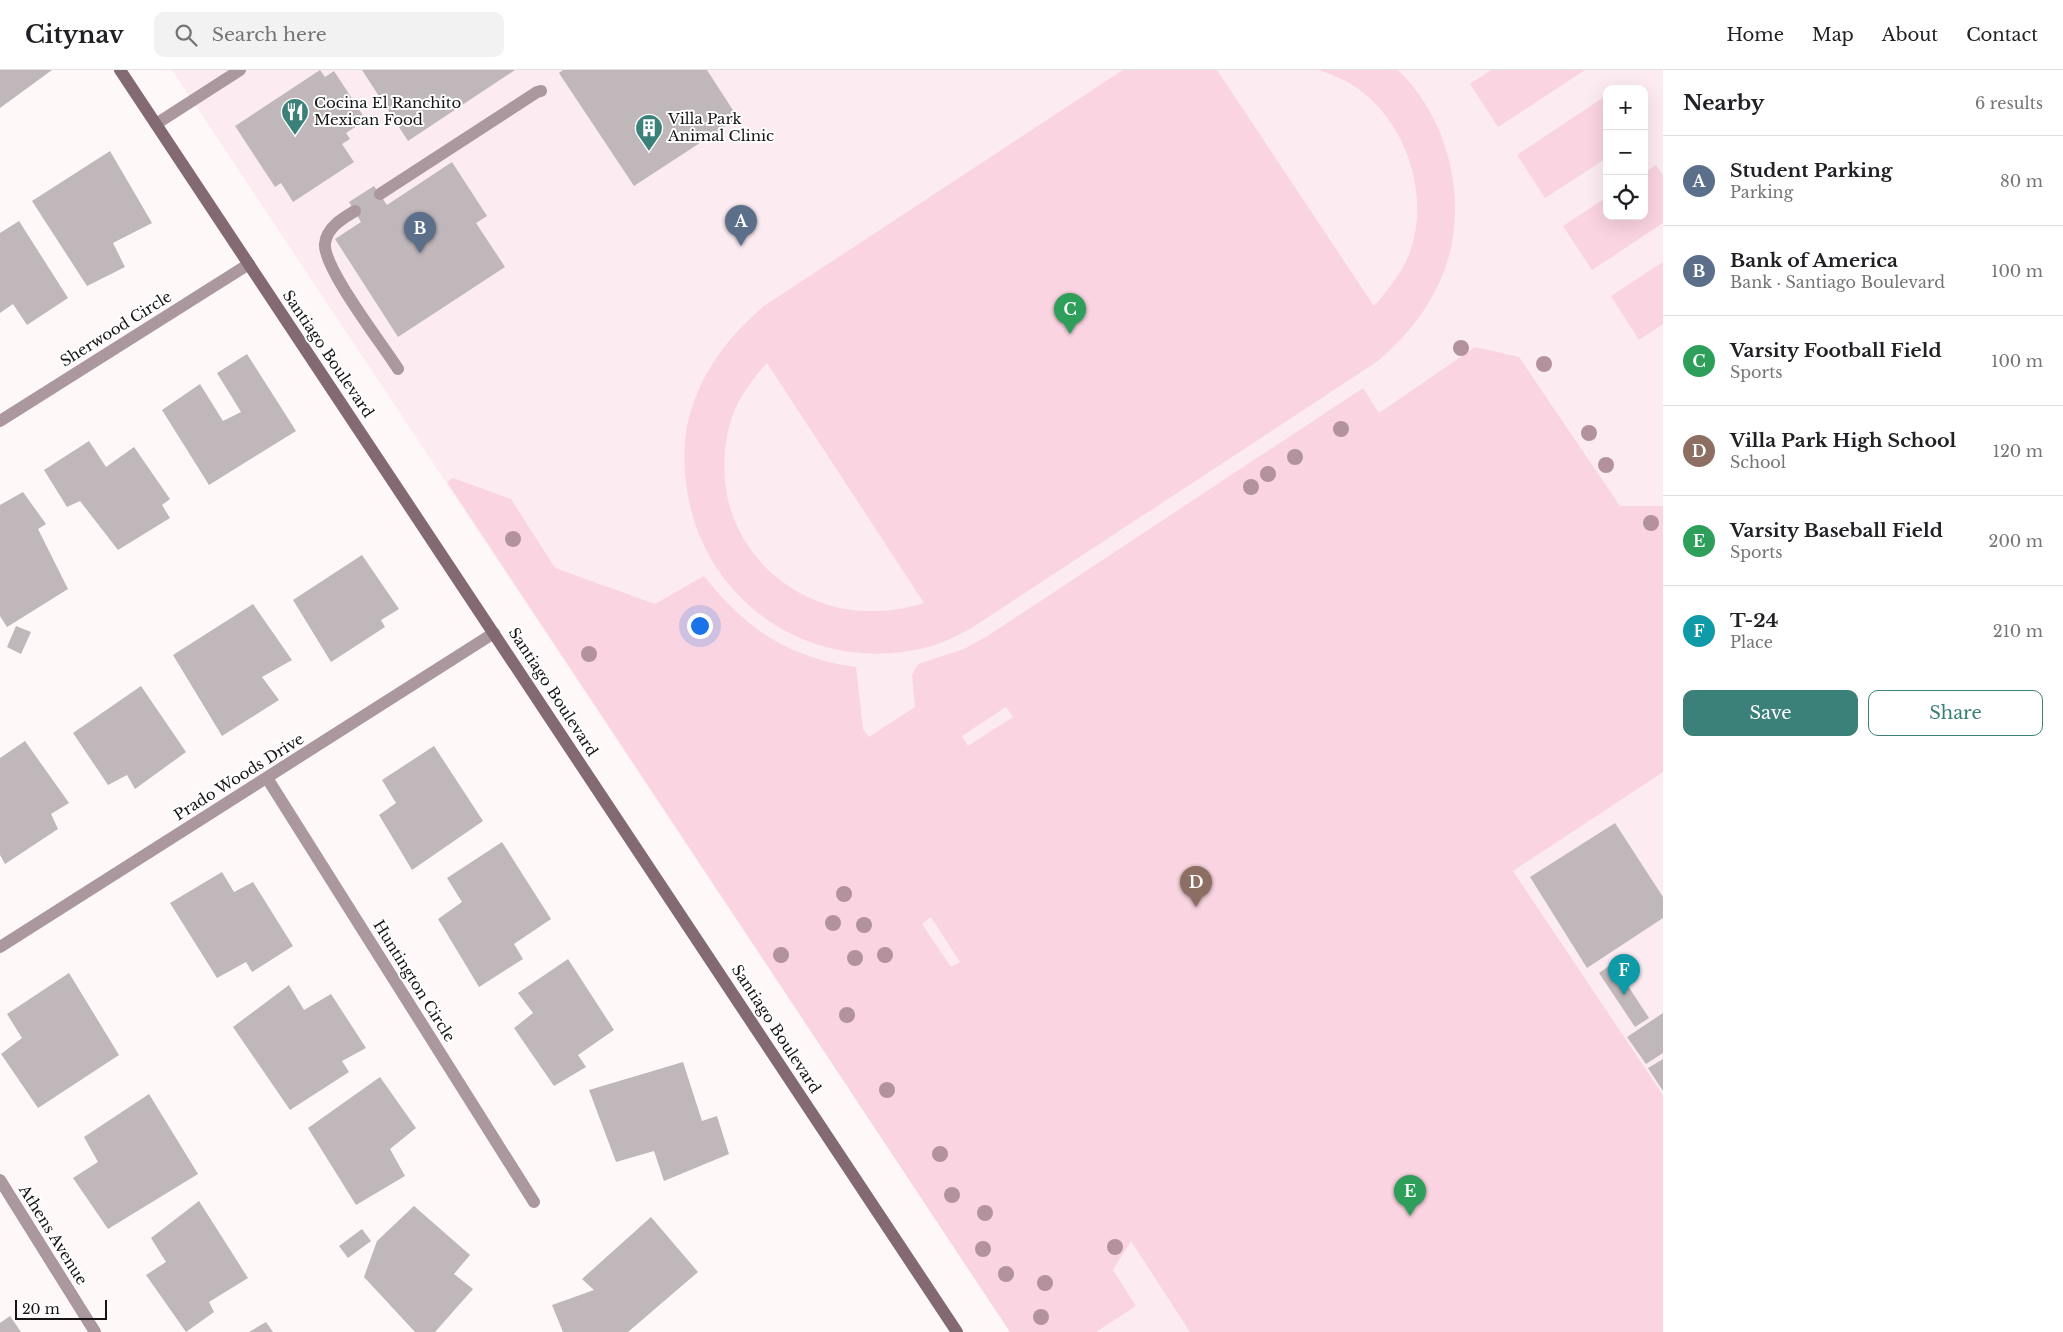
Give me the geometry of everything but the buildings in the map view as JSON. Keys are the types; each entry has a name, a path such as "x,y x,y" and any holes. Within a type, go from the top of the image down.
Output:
{"street":[{"name":"Santiago Boulevard","path":"120,70 957,1332"},
{"path":"156,124 240,70"},
{"path":"380,194 541,91"},
{"path":"354,211 332,227 327,235 325,242 328,260 398,369"},
{"name":"Sherwood Circle","path":"0,421 249,264"},
{"name":"Prado Woods Drive","path":"0,947 494,633"},
{"name":"Huntington Circle","path":"267,778 534,1202"},
{"name":"Athens Avenue","path":"0,1180 95,1332"}],"shaded area":[{"path":"172,70 1663,70 1663,1332 1010,1332"},
{"path":"1123,70 1217,70 1374,306 1399,274 1410,252 1416,230 1415,184 1410,162 1401,140 1389,120 1374,103 1353,85 1319,70 1398,70 1418,92 1433,118 1445,146 1452,175 1455,205 1453,235 1447,264 1435,291 1423,311 1410,329 1378,361 970,629 932,646 889,653 848,652 809,642 774,624 742,599 717,568 698,532 687,490 685,469 685,438 689,417 698,392 712,364 730,339 764,306","holes":["767,363 924,603 900,609 875,611 847,609 821,602 796,591 774,575 755,556 740,533 730,508 724,460 726,441 734,412 744,392"]},
{"path":"1491,70 1585,70 1498,127 1470,84"},
{"path":"1603,98 1603,161 1545,198 1517,155"},
{"path":"1656,165 1663,175 1663,223 1592,270 1563,226 1603,200 1603,220 1648,220 1648,170"},
{"path":"1663,262 1663,324 1639,340 1611,296"},
{"path":"1475,347 1519,357 1620,506 1663,506 1663,772 1513,871 1663,1095 1663,1332 1190,1332 1131,1241 1113,1270 1136,1306 1096,1332 1010,1332 447,482 453,478 511,499 555,568 655,604 704,576 736,611 770,638 809,656 832,663 856,667 863,729 869,737 915,707 912,675 918,664 964,649 986,637 1363,388 1379,413","holes":["1006,707 1013,717 968,746 962,736","931,917 960,962 951,967 922,924"]}],"place":[{"name":"Cocina El Ranchito Mexican Food","path":"295,136"},
{"name":"Villa Park Animal Clinic","path":"649,152"},
{"name":"Student Parking","path":"741,246"},
{"name":"Bank of America","path":"420,253"},
{"name":"Varsity Football Field","path":"1070,334"},
{"name":"Villa Park High School","path":"1196,907"},
{"name":"T-24","path":"1624,995"},
{"name":"Varsity Baseball Field","path":"1410,1216"}]}
